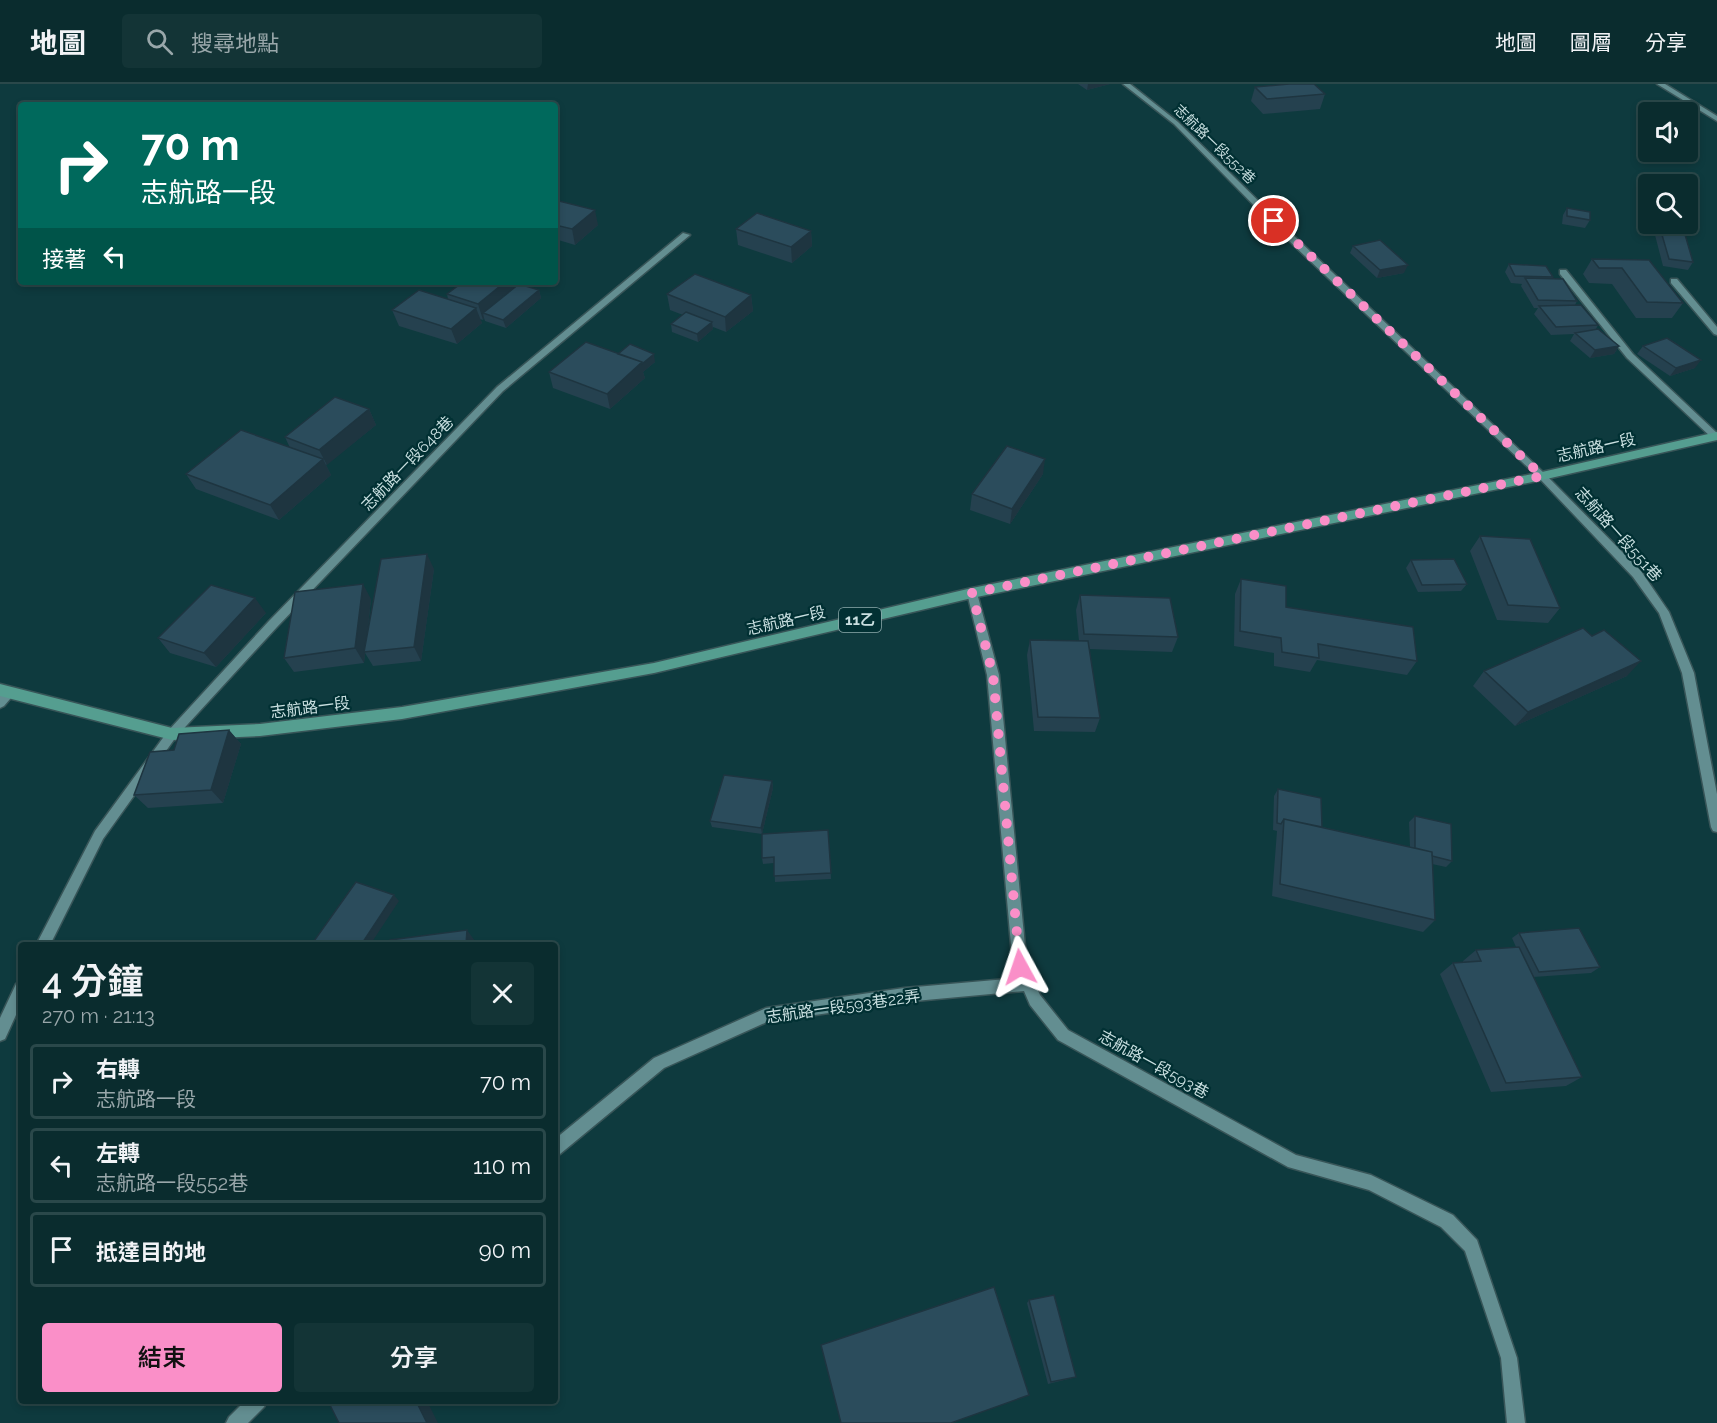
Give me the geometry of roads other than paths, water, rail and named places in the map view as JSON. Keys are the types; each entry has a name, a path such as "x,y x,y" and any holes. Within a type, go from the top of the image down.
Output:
{"main road":[{"name":"志航路一段","path":"5,691 172,735 260,730 402,713 654,668 972,593 1542,476 1716,436"}],"street":[{"name":"志航路一段552巷","path":"1126,84 1176,123 1290,237 1542,476"},
{"path":"1660,84 1717,119"},
{"name":"志航路一段648巷","path":"45,942 99,835 172,735 273,624 500,389 686,235"},
{"path":"1563,272 1630,356 1716,436"},
{"path":"1674,281 1717,332"},
{"name":"志航路一段551巷","path":"1542,476 1637,574 1664,612 1688,673 1717,827"},
{"name":"志航路一段593巷","path":"972,593 993,675 1020,967 1035,1000 1063,1035 1293,1162 1371,1183 1447,1221 1471,1246 1506,1347 1516,1423"},
{"path":"0,703 5,691"},
{"name":"志航路一段593巷22弄","path":"558,1147 659,1063 766,1015 904,996 1028,984"},
{"path":"0,1034 18,995"},
{"path":"235,1423 255,1404"}]}
